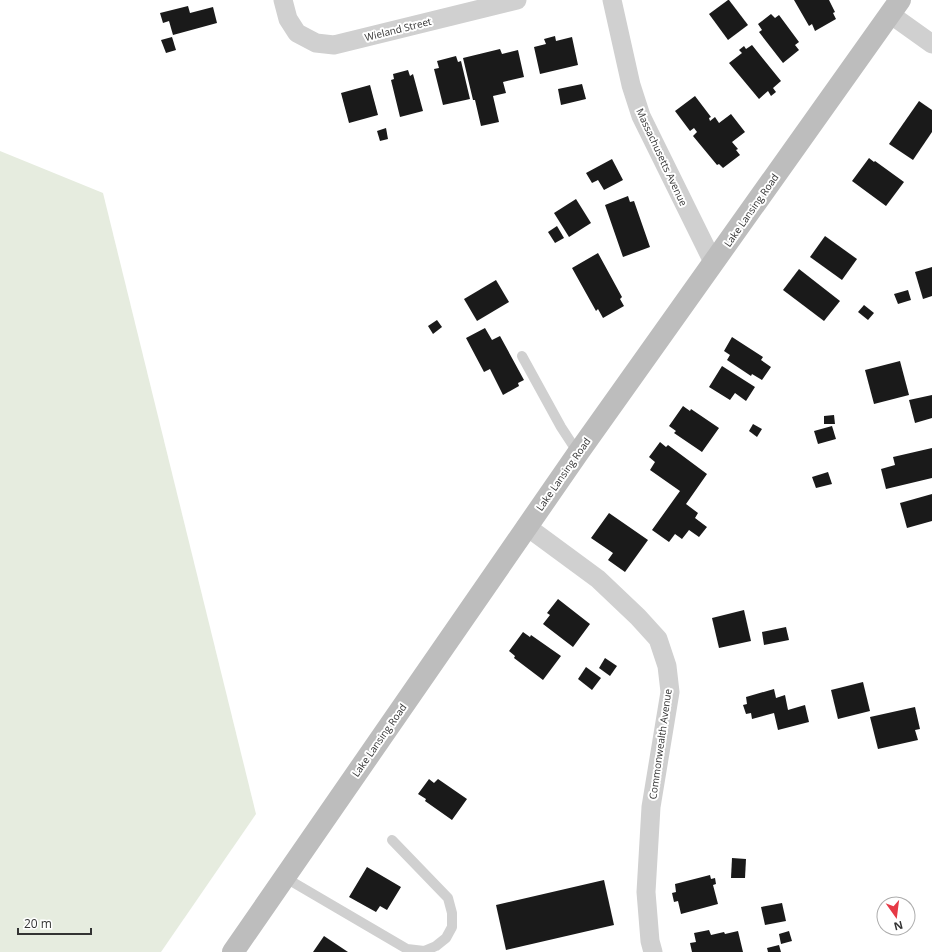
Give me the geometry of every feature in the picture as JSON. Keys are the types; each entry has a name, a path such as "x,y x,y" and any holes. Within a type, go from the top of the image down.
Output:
{"main road":[{"name":"Lake Lansing Road","path":"232,952 526,526 895,7"}],"street":[{"name":"Wieland Street","path":"283,0 288,19 297,33 316,43 334,45 517,0"},
{"name":"Massachusetts Avenue","path":"612,0 631,85 641,116 713,262"},
{"path":"895,7 932,44"},
{"name":"Commonwealth Avenue","path":"526,526 598,578 638,617 658,639 667,666 670,692 651,807 646,892 650,941 653,952"}],"lane":[{"path":"522,356 561,427 578,453"},
{"path":"284,877 407,949 424,951 436,946 446,938 452,927 452,913 448,898 392,840"}],"shaded area":[{"path":"0,151 103,193 256,814 161,952 0,952"}],"building":[{"path":"728,0 748,25 728,40 709,14"},
{"path":"794,0 829,0 835,12 833,13 836,19 815,31 812,24 809,26"},
{"path":"188,6 190,13 213,7 217,23 173,35 169,21 163,23 160,13"},
{"path":"771,14 775,18 779,15 799,42 795,45 799,50 783,63 759,32 762,30 758,24"},
{"path":"555,36 556,41 572,37 578,65 540,74 534,47 546,44 544,39"},
{"path":"172,37 176,50 166,53 161,40"},
{"path":"752,45 781,81 773,88 776,92 771,96 768,91 759,99 729,63 742,53 739,50 744,46 746,49"},
{"path":"500,49 502,54 518,50 524,77 503,82 506,93 493,96 499,122 481,126 463,58"},
{"path":"456,56 458,62 461,61 470,99 443,105 434,69 439,68 437,61"},
{"path":"408,70 410,76 413,74 423,111 400,117 391,80 394,79 393,74"},
{"path":"582,84 586,99 561,105 558,89"},
{"path":"370,85 378,115 349,123 341,93"},
{"path":"695,96 711,117 709,118 710,121 715,117 719,123 731,114 745,132 732,142 738,149 736,150 740,155 723,168 719,164 717,165 693,136 697,132 694,128 690,131 675,111"},
{"path":"919,101 932,110 932,132 913,160 889,144"},
{"path":"386,128 388,139 380,141 377,131"},
{"path":"869,158 904,182 886,206 852,181"},
{"path":"612,159 623,180 604,190 598,180 592,183 586,173"},
{"path":"628,196 630,202 634,201 650,247 623,257 605,205"},
{"path":"576,199 591,223 569,237 554,213"},
{"path":"557,226 564,238 555,243 548,232"},
{"path":"825,236 857,259 842,280 810,257"},
{"path":"598,253 622,297 620,299 624,306 603,318 598,309 596,311 572,268"},
{"path":"932,267 932,296 923,299 915,272"},
{"path":"799,269 840,301 824,321 783,290"},
{"path":"496,280 509,302 477,321 464,299"},
{"path":"908,290 911,300 898,304 894,294"},
{"path":"864,305 874,313 868,320 858,312"},
{"path":"437,320 442,327 433,334 428,326"},
{"path":"485,328 492,340 500,336 524,380 518,383 519,386 503,395 490,369 484,372 466,338"},
{"path":"732,337 763,357 761,360 771,367 762,380 752,374 751,376 727,360 730,355 724,351"},
{"path":"900,361 909,395 874,404 865,370"},
{"path":"722,366 755,387 746,401 735,393 730,400 709,387"},
{"path":"932,395 932,418 915,423 909,400"},
{"path":"683,406 690,411 691,409 719,428 702,452 674,433 676,431 669,426"},
{"path":"834,415 835,424 824,424 824,416"},
{"path":"753,424 762,429 757,437 749,431"},
{"path":"832,426 836,439 818,444 814,431"},
{"path":"660,442 666,447 668,445 707,474 686,504 698,513 695,518 707,527 699,537 689,530 682,539 675,534 669,542 652,530 680,491 650,470 655,462 649,457"},
{"path":"932,448 932,478 886,489 881,469 895,465 893,457"},
{"path":"828,472 832,484 816,488 812,477"},
{"path":"932,494 932,521 907,528 900,503"},
{"path":"609,513 648,540 625,572 608,560 613,553 591,538"},
{"path":"558,599 590,624 573,647 543,624 550,615 547,613"},
{"path":"744,610 751,641 719,648 712,618"},
{"path":"786,627 789,640 764,645 762,632"},
{"path":"523,632 530,637 531,635 561,656 543,680 514,658 515,656 509,651"},
{"path":"605,658 617,666 610,676 599,668"},
{"path":"586,667 601,678 592,690 578,679"},
{"path":"863,682 870,711 838,719 831,690"},
{"path":"774,689 776,698 785,695 788,710 805,705 809,722 778,730 774,713 752,719 751,713 746,714 743,705 747,704 746,697"},
{"path":"915,707 920,729 915,730 918,740 878,749 870,717"},
{"path":"429,779 434,783 438,779 467,799 452,820 425,801 426,799 418,794"},
{"path":"732,858 746,859 745,878 731,878"},
{"path":"367,867 401,887 387,910 380,906 376,912 349,897"},
{"path":"710,875 711,879 715,878 716,884 713,885 718,904 681,914 678,901 674,902 672,893 676,892 675,884"},
{"path":"604,880 614,925 506,950 496,905"},
{"path":"782,903 786,921 765,925 761,907"},
{"path":"709,930 711,935 738,931 743,952 692,952 690,943 696,942 694,933"},
{"path":"789,931 792,941 781,944 779,934"},
{"path":"324,936 348,952 313,952"},
{"path":"779,945 781,952 768,952 767,948"}]}
